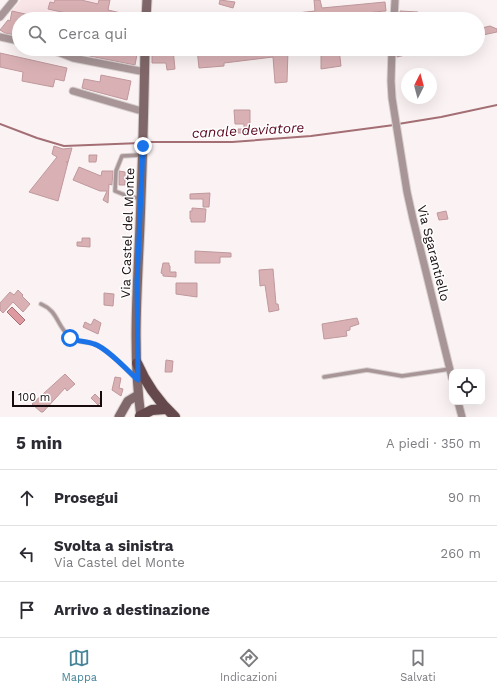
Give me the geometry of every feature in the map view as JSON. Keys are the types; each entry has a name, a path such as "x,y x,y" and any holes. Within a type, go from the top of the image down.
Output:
{"main road":[{"path":"146,12 147,0"},
{"name":"Via Castel del Monte","path":"142,417 138,395 137,283 142,198 145,56"},
{"path":"137,363 144,380 152,392 166,409 175,417"},
{"path":"119,417 128,401 138,395"},
{"path":"142,417 152,410 166,409"}],"street":[{"path":"0,17 14,0"},
{"path":"395,12 396,0"},
{"path":"0,37 12,40"},
{"path":"68,56 145,72"},
{"name":"Via Sgarantiello","path":"392,56 391,81 397,134 413,219 450,369"},
{"path":"73,91 144,111"},
{"path":"459,405 462,417"}],"lane":[{"path":"142,198 130,197 115,191 116,171 122,156 143,146"},
{"path":"41,304 51,310 58,318 63,329 70,338 100,347 138,380"},
{"path":"324,377 367,370 402,376 449,369"}],"shaded area":[{"path":"21,0 99,0 96,12 12,11"},
{"path":"12,307 25,320 20,325 7,312"}],"building":[{"path":"55,0 81,0 98,4 99,0 110,0 108,10 117,12 62,12 48,9 50,2 54,3"},
{"path":"220,0 235,2 233,8 219,4"},
{"path":"314,0 320,0 322,8 385,2 386,11 306,12 315,11"},
{"path":"12,11 16,12 12,12 12,34 0,30 8,20 10,21"},
{"path":"490,26 497,29 497,32 485,35 485,27"},
{"path":"0,53 67,68 64,81 55,79 53,87 22,81 23,72 0,67"},
{"path":"89,56 137,56 135,65"},
{"path":"152,56 174,56 175,69 167,70 166,63 152,63"},
{"path":"198,56 288,56 287,82 275,83 273,57 224,63 224,66 199,68"},
{"path":"321,56 340,56 341,66 321,69"},
{"path":"101,75 131,81 127,100 82,88 84,79 100,82"},
{"path":"234,110 250,110 250,129 260,129 260,133 238,133 238,129 244,129 244,124 235,124"},
{"path":"54,146 63,149 72,148 58,201 29,192 57,157 52,154"},
{"path":"89,155 97,155 96,162 89,162"},
{"path":"79,167 101,176 102,171 113,171 112,185 109,184 108,203 103,200 107,191 100,191 73,180"},
{"path":"119,171 125,172 125,185 119,185"},
{"path":"210,193 209,207 203,207 203,199 190,199 190,194"},
{"path":"192,208 206,209 205,222 191,222 190,211 192,211"},
{"path":"446,211 448,219 439,220 437,213"},
{"path":"82,238 90,238 90,247 77,246 77,242 82,242"},
{"path":"195,251 231,253 231,257 220,257 220,263 195,263"},
{"path":"163,263 169,263 170,272 176,272 176,277 163,276 161,273"},
{"path":"273,269 276,304 278,304 279,310 269,312 265,285 260,286 259,270"},
{"path":"176,283 197,283 197,297 176,294"},
{"path":"18,290 30,304 23,312 13,302 3,313 0,310 0,303 10,292 14,295"},
{"path":"104,293 114,294 113,306 104,305"},
{"path":"357,318 359,324 350,327 350,330 346,331 347,336 324,339 322,324"},
{"path":"94,319 101,323 98,334 83,327 85,322 91,325"},
{"path":"166,360 173,361 172,372 165,372"},
{"path":"65,374 75,384 67,391 65,388 43,412 41,412 32,404"},
{"path":"115,377 121,378 119,388 123,389 121,396 112,390"},
{"path":"95,394 102,401 98,405 91,398"}],"waterway":[{"name":"canale deviatore","path":"398,124 441,117 497,105"},
{"name":"canale deviatore","path":"0,124 37,138 64,146 141,143"},
{"name":"canale deviatore","path":"145,142 232,142 311,136 394,125"}],"route":[{"path":"70,338 100,347 138,380 136,338 137,283 142,198 143,146"}]}
